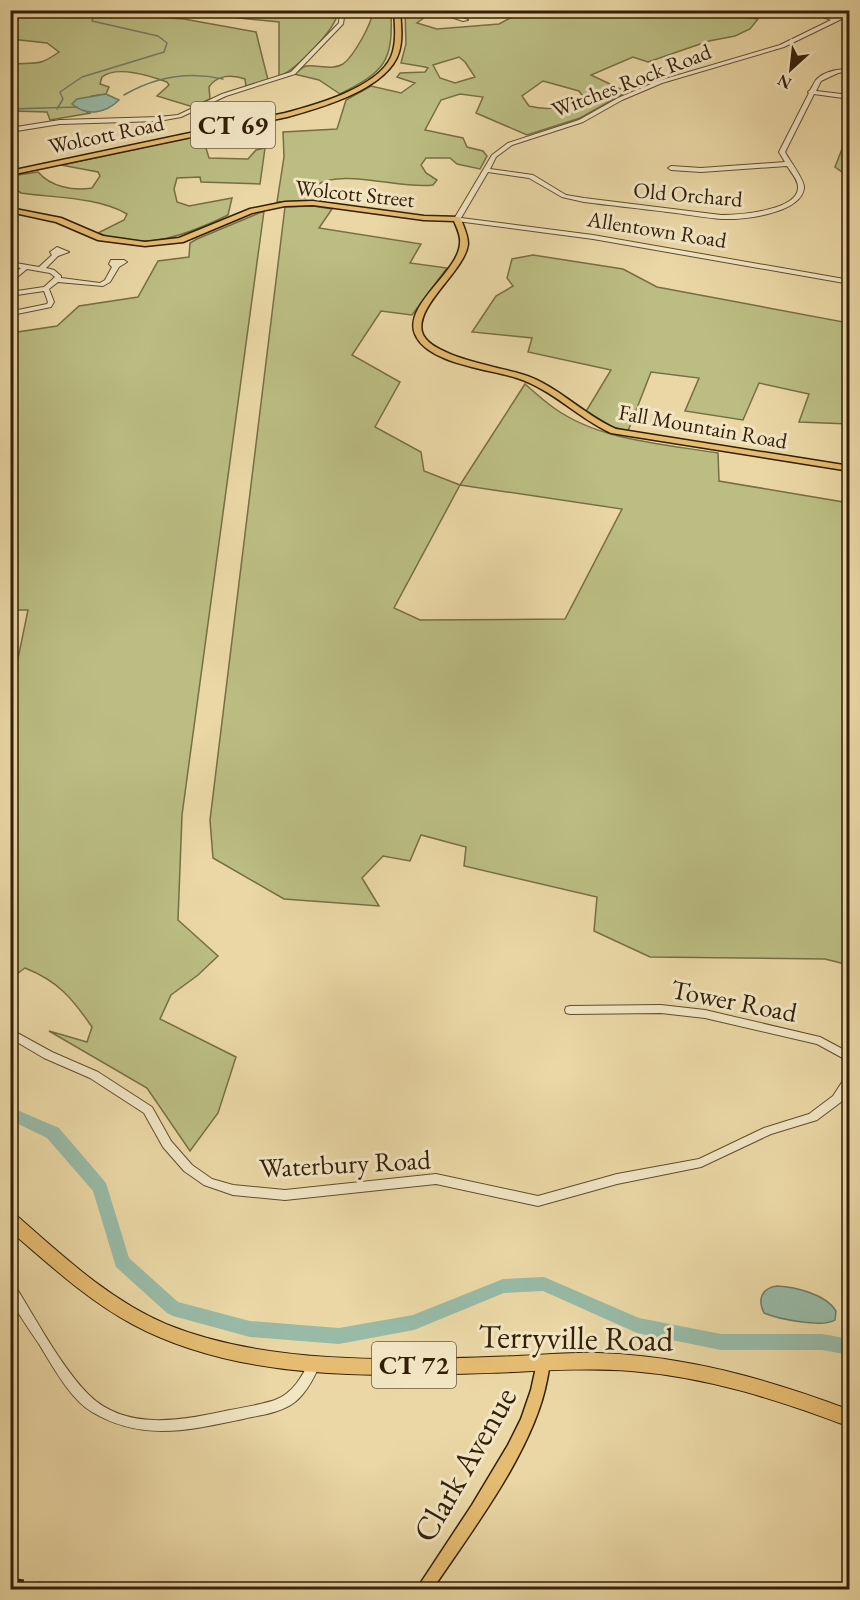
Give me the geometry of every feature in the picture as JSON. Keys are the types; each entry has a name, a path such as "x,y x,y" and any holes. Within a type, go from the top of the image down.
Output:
{"highway":[{"name":"Terryville Road","path":"10,1220 102,1295 158,1328 206,1346 261,1359 314,1364 622,1362 686,1370 754,1384 849,1419"}],"main road":[{"name":"Wolcott Road","path":"10,173 282,115 335,100 371,81 388,65 398,46 397,10"},
{"name":"Wolcott Street","path":"10,210 58,220 101,238 145,244 188,237 250,211 285,204 313,203 424,218 457,219"},
{"name":"Fall Mountain Road","path":"457,219 465,243 458,260 419,316 417,331 424,344 445,355 542,385 593,423 614,431 849,469"},
{"name":"Clark Avenue","path":"423,1590 516,1443 538,1394 543,1362"}],"street":[{"path":"10,130 60,122 179,116 225,95 293,73 341,23 343,10"},
{"path":"432,10 465,21"},
{"path":"807,10 836,20"},
{"name":"Witches Rock Road","path":"457,219 494,156 510,144 581,121 620,99 664,81 782,46 849,13"},
{"path":"671,168 701,171 787,164 782,152 811,92 825,76 849,70"},
{"path":"811,92 849,97"},
{"name":"Old Orchard","path":"487,170 531,176 573,198 740,218 765,213 799,196 801,184 787,164"},
{"name":"Allentown Road","path":"457,219 593,237 849,282"},
{"path":"41,269 56,255"},
{"path":"10,264 57,273 58,280"},
{"path":"10,294 46,289 58,280 101,285 108,281 116,266"},
{"path":"10,281 25,267"},
{"path":"12,312 49,306 51,302 46,289"},
{"name":"Tower Road","path":"570,1010 661,1009 705,1014 819,1041 849,1058"},
{"name":"Waterbury Road","path":"10,1033 94,1075 148,1110 167,1144 188,1168 208,1182 233,1190 285,1195 436,1179 538,1201 617,1179 701,1163 768,1131 813,1117 837,1099 849,1079"},
{"path":"10,1288 70,1379 93,1406 128,1424 174,1428 257,1410 290,1400 307,1381 314,1364"}],"green space":[{"path":"689,10 758,19 750,29 735,36 709,41 648,62 633,57 591,75 627,92 580,118 527,135 476,113 483,97 460,94 441,100 425,130 463,138 467,147 483,151 487,156 480,169 457,164 450,158 426,158 421,165 426,173 437,180 433,185 406,185 357,179 328,180 314,188 307,201 277,202 284,157 283,132 337,129 346,100 371,86 401,93 415,83 397,77 400,73 425,72 428,68 401,63 406,44 405,11 424,11 425,17 417,23 437,29 499,24 523,11","holes":["459,57 475,77 455,83 440,78 433,65","543,81 579,91 584,98 558,108 529,106 522,96"]},
{"path":"11,11 59,11 184,19 256,32 268,80 246,87 245,79 235,76 220,78 209,87 210,99 193,107 157,96 169,85 167,82 134,73 116,72 102,77 100,84 109,87 106,94 92,96 87,113 91,113 50,120 47,112 11,111 10,65 40,62 59,52 47,43 11,39"},
{"path":"171,11 338,11 331,28 323,38 295,66 279,77 279,22"},
{"path":"373,11 391,11 388,53 384,63 377,71 340,94 319,80 294,74 306,66 334,67 343,64 362,39"},
{"path":"849,131 849,177 835,167"},
{"path":"202,135 209,158 248,159 256,150 265,148 260,184 201,182 200,177 177,178 174,189 177,202 189,206 232,198 228,215 197,229 164,239 132,241 115,239 98,233 124,220 127,214 116,208 90,201 21,193 12,182 11,176 38,172 49,181 63,187 92,188 100,176 98,172 61,165"},
{"path":"313,206 332,209 319,228 421,244 410,263 447,268 412,315 381,311 352,355 400,382 375,427 421,452 424,471 460,485 525,384 554,408 591,428 633,440 718,453 719,481 849,503 849,965 825,959 650,957 594,931 597,897 464,866 466,847 421,835 410,861 383,856 362,878 379,906 284,899 213,858 210,820 285,207","holes":["460,485 622,509 565,619 420,620 394,608"]},
{"path":"264,211 182,815 178,920 218,956 198,975 171,995 160,1019 236,1057 218,1113 190,1151 147,1088 49,1031 87,1042 92,1027 63,991 47,979 25,968 11,978 10,674 15,673 28,610 11,610 11,333 57,326 79,306 138,297 158,261 189,257 190,243"},
{"path":"533,255 623,269 657,287 849,323 849,424 799,422 809,394 759,383 743,420 685,411 699,378 651,372 628,431 597,423 585,413 611,370 528,352 532,338 472,332 496,296 513,286 507,278 512,259"}],"shaded area":[{"path":"106,94 119,100 108,108 96,112 84,111 72,104 77,99"},
{"path":"777,1286 801,1290 825,1300 836,1311 835,1320 811,1323 764,1313 761,1303 762,1295 768,1289"}],"waterway":[{"path":"58,108 63,99 60,92 82,77 164,52 167,43 158,36 92,21 95,10"},
{"path":"124,95 148,84 172,77 197,76 223,79"},
{"path":"58,108 77,107"},
{"path":"10,109 58,108"},
{"path":"10,1113 53,1133 100,1188 122,1262 173,1308 250,1329 339,1336 414,1322 503,1286 544,1284 637,1325 721,1342 822,1342 850,1347"}],"railway":[{"path":"10,1579 86,1590"}]}
